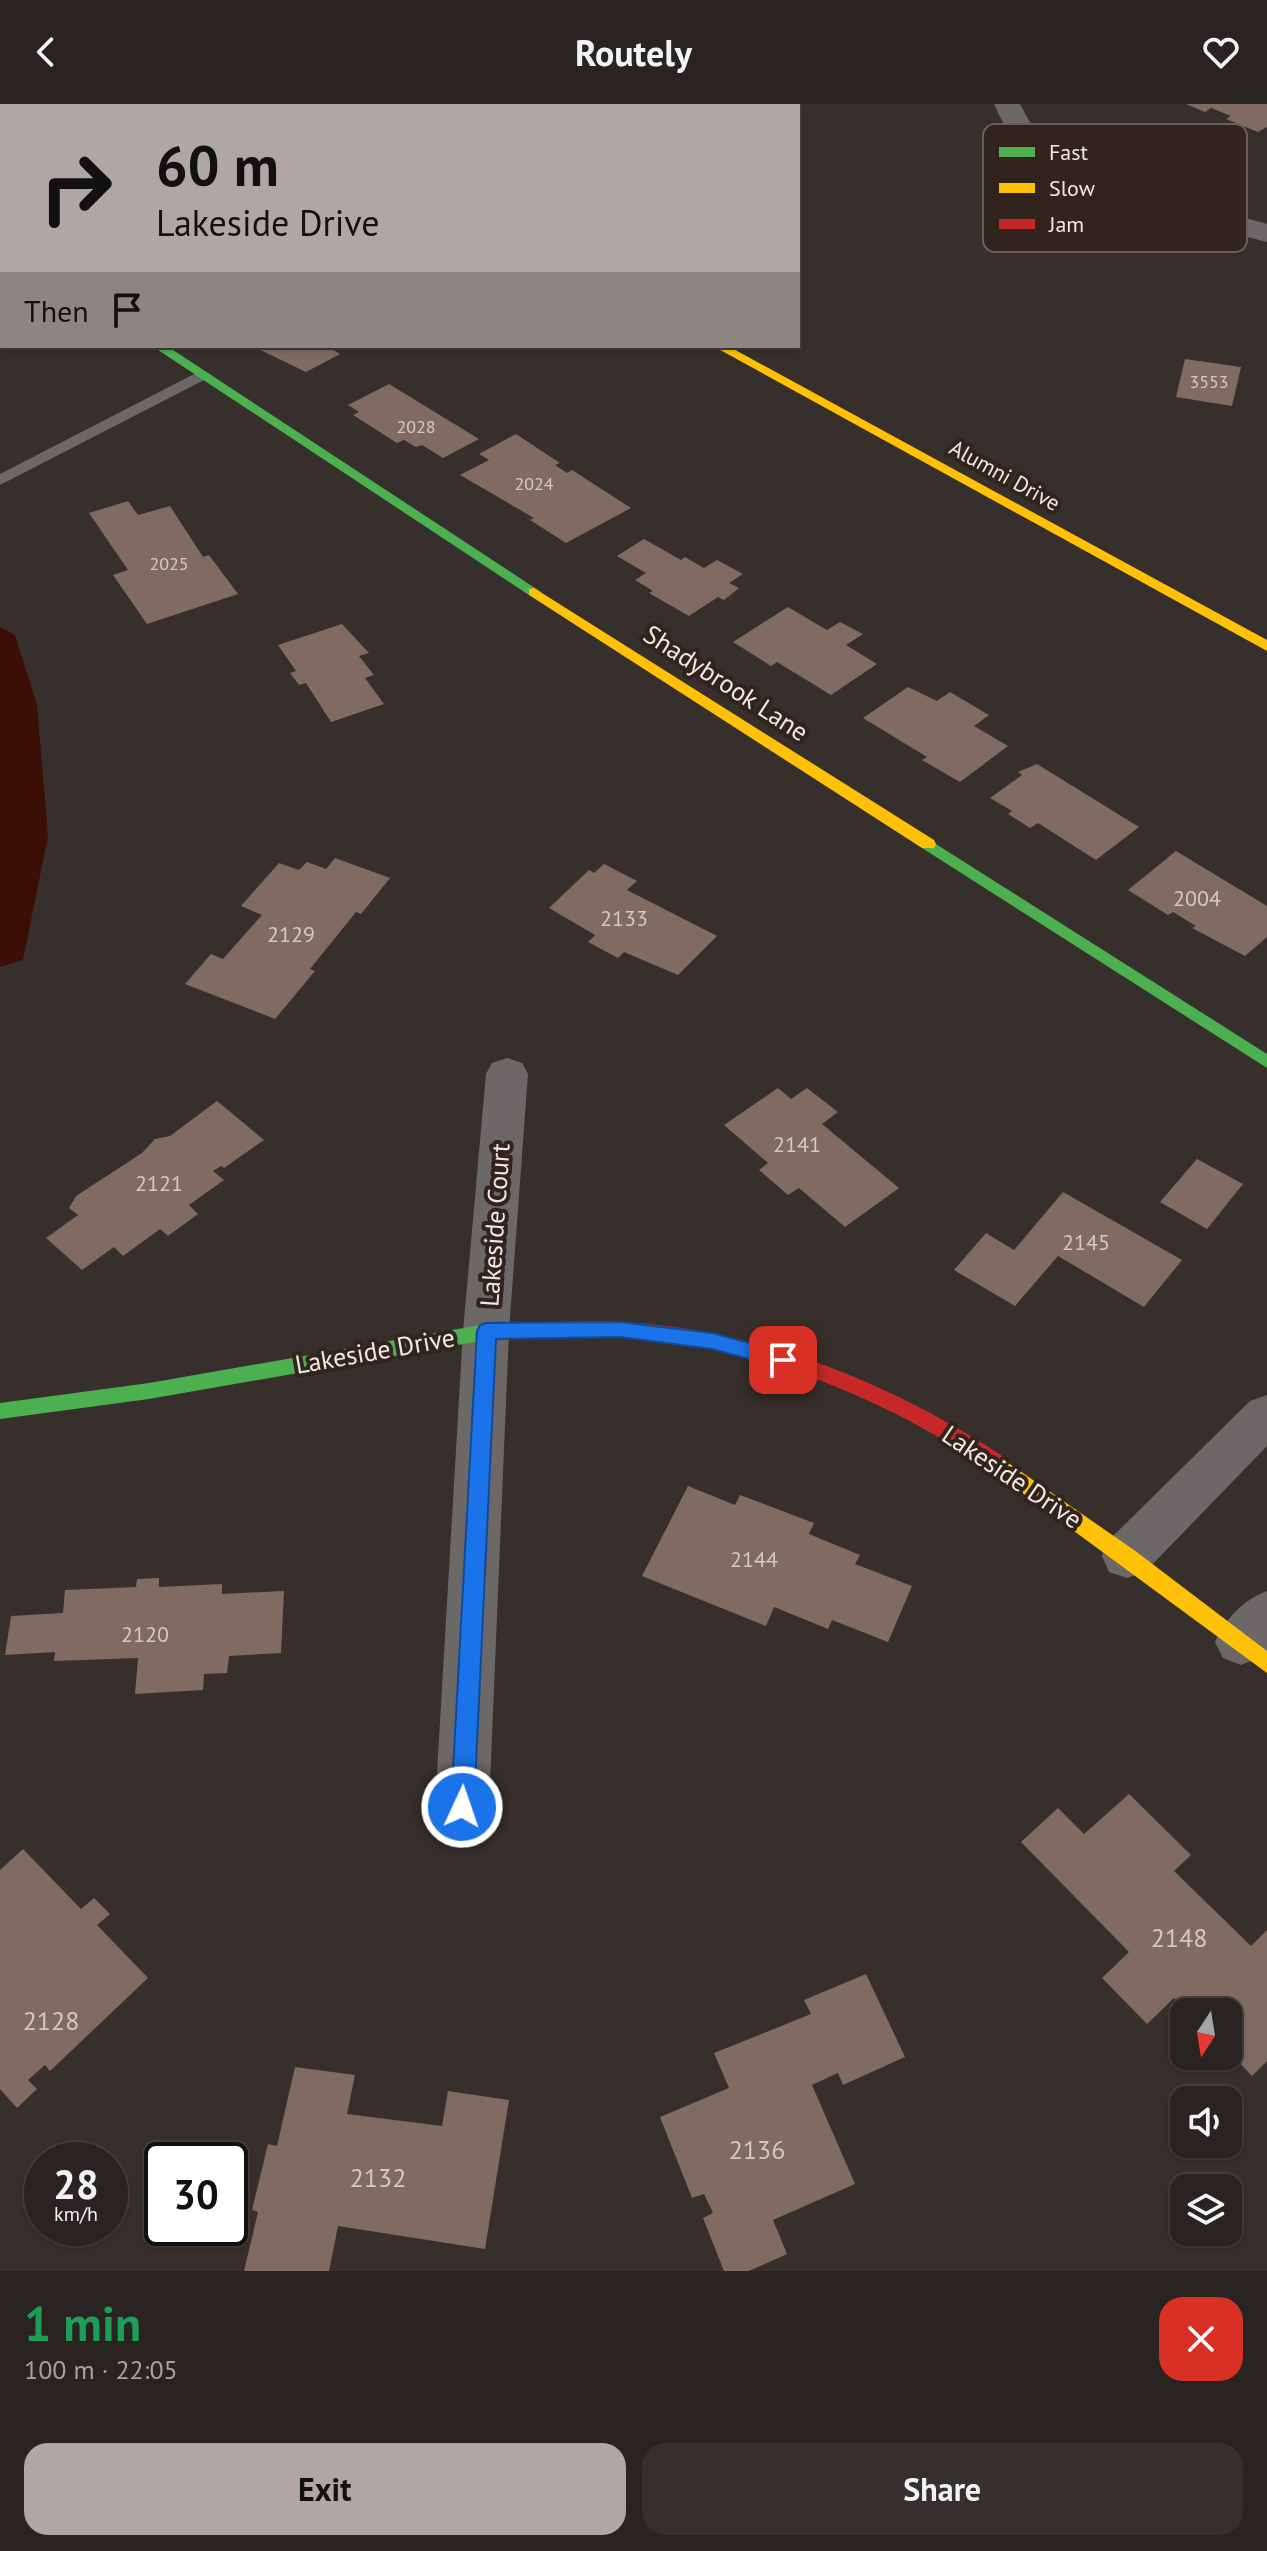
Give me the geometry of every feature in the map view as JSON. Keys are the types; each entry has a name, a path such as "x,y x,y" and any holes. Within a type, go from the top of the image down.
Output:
{"street":[{"path":"1007,104 1020,124"},
{"path":"1247,227 1267,233"},
{"name":"Shadybrook Lane","path":"161,348 1267,1062"},
{"name":"Alumni Drive","path":"723,348 1267,646"},
{"name":"Lakeside Court","path":"462,1807 486,1331 507,1074"},
{"name":"Lakeside Drive","path":"0,1411 149,1391 486,1331 620,1329 712,1341 806,1367 894,1402 965,1441 1127,1556 1258,1640"},
{"path":"1127,1556 1267,1415"}],"lane":[{"path":"0,480 202,375"}],"shaded area":[{"path":"0,627 15,635 37,705 48,836 23,960 0,967"}],"building":[{"path":"1186,104 1267,104 1267,127 1258,132 1247,128 1247,124 1226,119 1231,116 1211,108 1205,112"},
{"path":"256,348 330,348 340,354 306,372"},
{"path":"1185,359 1241,367 1232,406 1176,397"},
{"path":"389,384 479,439 443,458 422,445 416,447 404,440 397,443 353,415 359,412 348,405"},
{"path":"516,434 560,463 555,465 567,473 572,470 631,508 566,543 530,520 534,518 460,475 489,460 479,454"},
{"path":"128,501 138,515 170,506 203,557 209,555 238,594 147,624 113,575 128,570 89,513"},
{"path":"644,539 681,560 685,557 704,568 717,560 743,574 729,583 739,588 724,600 718,597 689,616 649,593 653,591 635,580 646,573 617,556"},
{"path":"788,607 827,630 840,622 863,634 846,645 877,664 831,695 777,662 771,666 733,642"},
{"path":"342,624 369,653 359,656 374,675 365,678 384,704 331,722 306,683 299,685 290,673 296,671 278,645"},
{"path":"908,687 937,701 950,692 989,715 974,726 1008,746 960,782 922,760 927,757 863,718"},
{"path":"1037,764 1139,827 1096,860 1038,823 1030,828 1008,814 1012,811 990,798 1022,775 1018,772"},
{"path":"1176,851 1267,906 1267,937 1245,956 1192,928 1196,926 1173,912 1168,915 1128,890"},
{"path":"335,858 390,878 361,914 356,912 310,969 315,971 275,1019 185,984 211,954 223,959 262,915 241,906 279,863 299,870 307,862 326,869"},
{"path":"604,864 637,881 627,890 717,936 678,975 624,952 618,958 588,942 595,935 549,908 589,870 594,873"},
{"path":"778,1088 791,1099 807,1088 838,1112 822,1124 899,1188 845,1227 799,1188 788,1195 759,1170 768,1163 724,1125"},
{"path":"217,1101 264,1140 224,1168 221,1166 213,1171 224,1180 189,1205 198,1214 168,1236 160,1229 123,1256 114,1247 82,1270 46,1238 78,1215 69,1208 76,1196 142,1153 155,1139 170,1136"},
{"path":"1197,1159 1243,1184 1207,1229 1160,1202"},
{"path":"1063,1192 1182,1260 1144,1307 1058,1256 1015,1306 954,1270 986,1233 1014,1250"},
{"path":"688,1486 735,1505 740,1495 814,1523 809,1534 860,1555 855,1564 912,1586 888,1642 832,1620 828,1629 774,1607 766,1626 642,1576"},
{"path":"159,1578 159,1587 222,1584 222,1594 284,1591 281,1653 229,1656 227,1673 204,1674 203,1690 135,1694 138,1658 54,1661 55,1652 5,1655 11,1616 63,1613 65,1590 136,1587 137,1579"},
{"path":"1129,1794 1191,1855 1174,1871 1251,1946 1267,1930 1267,2061 1252,2076 1242,2066 1242,1998 1170,1998 1170,2002 1147,2024 1102,1978 1129,1952 1021,1842 1058,1808 1084,1834"},
{"path":"23,1849 81,1909 94,1898 110,1914 97,1925 148,1978 50,2071 45,2065 28,2080 37,2089 17,2108 0,2089 0,1870"},
{"path":"866,1974 905,2057 843,2085 838,2073 812,2085 855,2184 773,2220 787,2254 749,2271 724,2271 703,2218 713,2213 704,2194 692,2198 660,2117 729,2088 714,2053 811,2014 804,2000"},
{"path":"295,2067 355,2075 347,2114 442,2126 448,2091 509,2100 485,2249 338,2226 329,2271 244,2271 258,2212 252,2210 268,2144 277,2146"}],"traffic: fast":[{"path":"161,348 534,592"},
{"path":"928,844 1267,1062"},
{"path":"0,1411 149,1391 492,1331"}],"traffic: slow":[{"path":"723,348 1267,646"},
{"path":"534,592 928,844"},
{"path":"994,1461 1127,1556 1267,1663"}],"traffic: jam":[{"path":"492,1331 620,1329 718,1342 767,1354 863,1388 953,1434 994,1461"}],"route":[{"path":"462,1807 486,1331 620,1329 712,1341 783,1360"}]}
